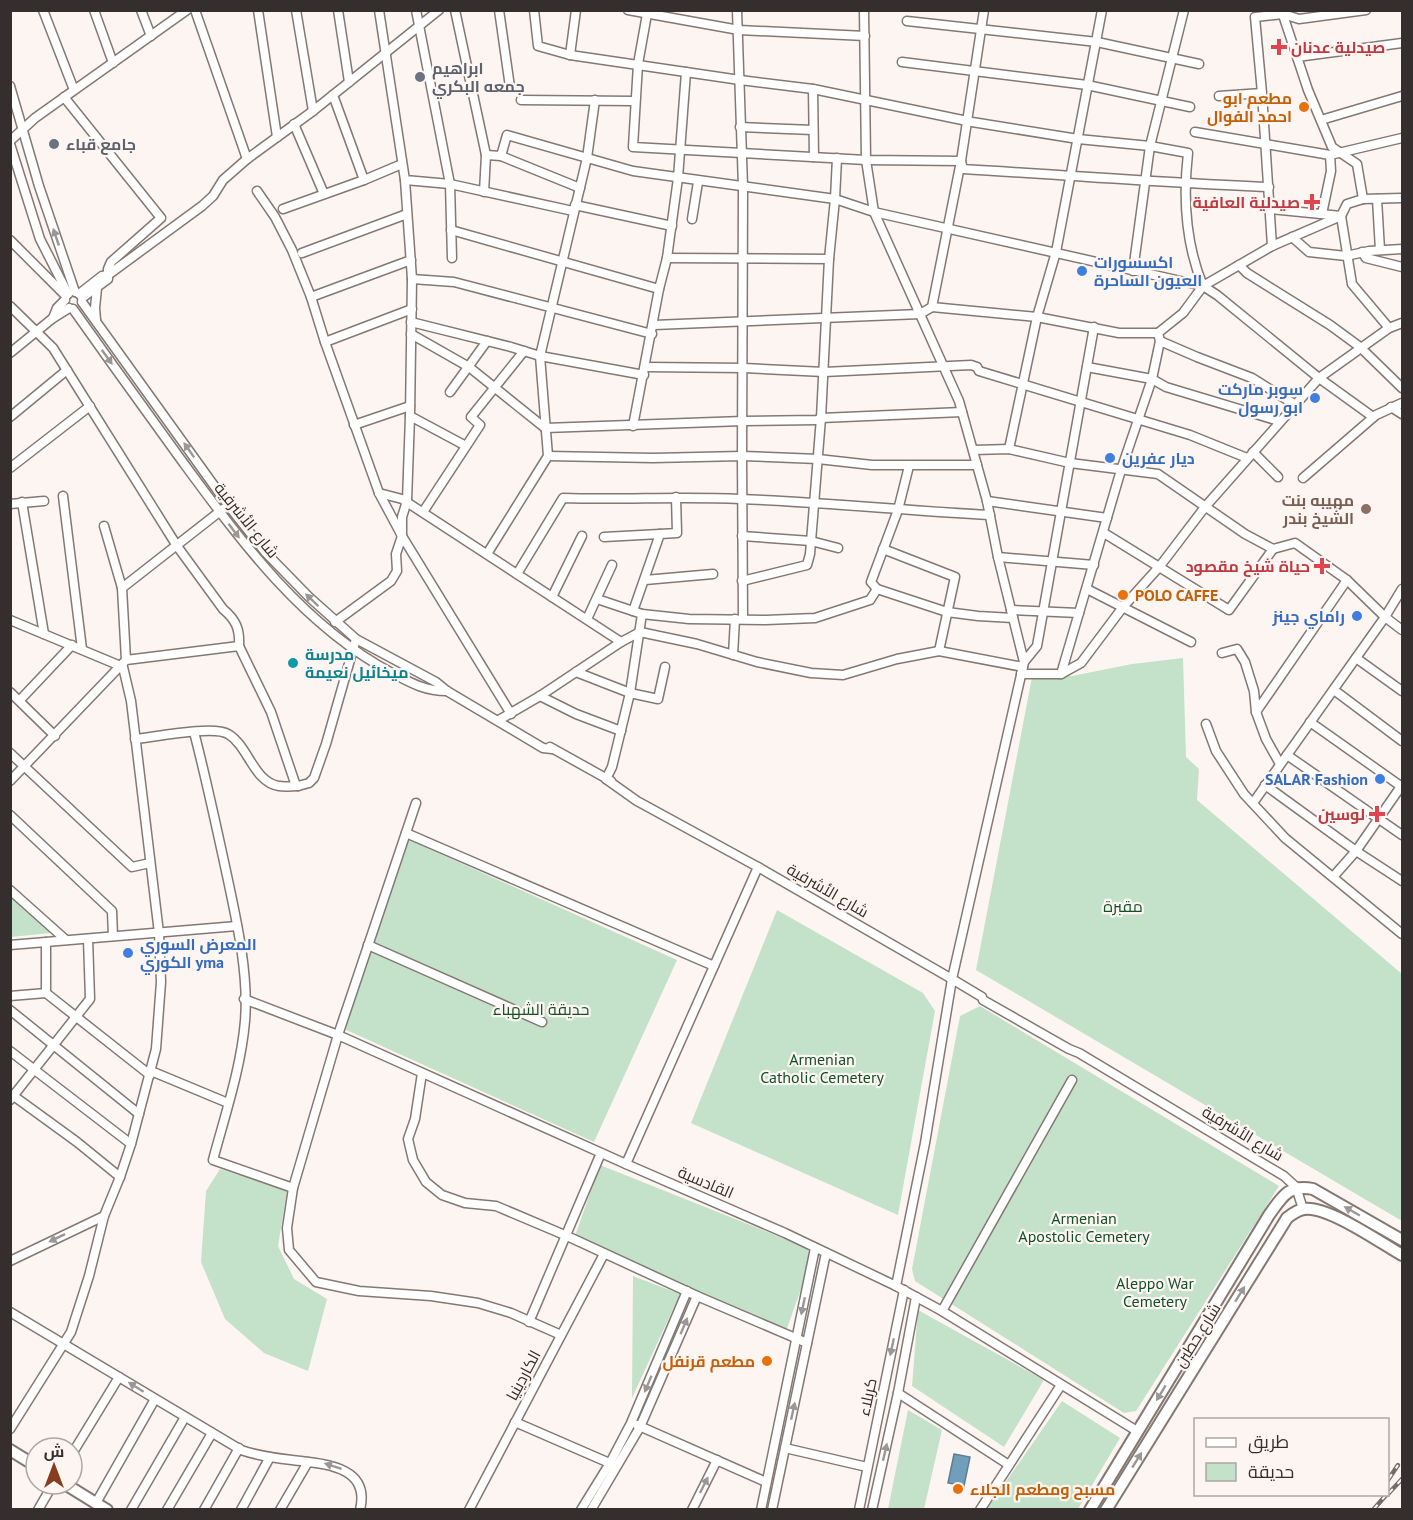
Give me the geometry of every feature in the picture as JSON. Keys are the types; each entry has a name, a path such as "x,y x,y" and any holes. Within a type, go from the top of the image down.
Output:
{"main road":[{"name":"شارع الأشرفية","path":"1296,1187 1313,1189 1402,1240"},
{"name":"شارع حطين","path":"1090,1509 1269,1215 1286,1193 1296,1187"},
{"name":"شارع حطين","path":"1106,1509 1287,1218 1303,1209"},
{"path":"1303,1209 1332,1214 1402,1255"},
{"path":"10,1450 24,1459"},
{"path":"92,1504 107,1509"}],"street":[{"path":"43,10 74,90"},
{"path":"94,10 113,63"},
{"path":"141,10 151,36"},
{"path":"10,143 22,130 63,97 187,10"},
{"path":"195,10 247,159"},
{"path":"258,10 277,137"},
{"path":"296,10 313,111"},
{"path":"338,10 349,82"},
{"path":"335,622 394,578 398,571 396,554 402,536 402,517 407,501 412,309 411,260 405,180 379,10"},
{"path":"416,10 450,184 452,258"},
{"path":"10,353 102,276 108,275 207,201 223,180 247,159 313,111 439,10"},
{"path":"455,10 486,155 484,192"},
{"path":"499,10 510,87"},
{"path":"534,10 538,46 570,55 813,89 972,122 1188,153 1185,184 1195,268 1203,286"},
{"path":"570,55 576,10"},
{"path":"628,10 739,30 865,36"},
{"path":"733,655 742,580 744,368 743,187 737,10"},
{"path":"864,10 866,159 874,212 962,412 987,501 1022,667"},
{"path":"932,307 961,161 984,10"},
{"path":"1009,449 1037,317 1056,252 1097,42 1101,10"},
{"path":"1133,271 1149,146 1184,10"},
{"path":"1272,246 1255,17 1282,12 1299,19 1366,10"},
{"path":"1282,12 1308,90 1332,147 1357,164 1363,199"},
{"path":"647,14 634,101 633,147 837,158 961,161"},
{"path":"907,21 1097,42 1199,64"},
{"path":"1297,57 1402,43"},
{"path":"902,62 1087,85 1190,106"},
{"path":"633,426 659,289 668,258 678,178 686,72"},
{"name":"شارع الأشرفية","path":"10,86 73,299 96,320 228,505 266,553 335,622 357,639 499,720 508,722 547,744 606,779 637,801 758,867 982,997 986,997 1071,1044 1079,1053 1284,1176 1296,1187"},
{"path":"813,89 814,157"},
{"path":"1219,96 1262,93"},
{"path":"333,95 364,180"},
{"path":"1321,120 1402,96"},
{"path":"63,97 160,218 111,262 108,279 97,288 73,299"},
{"path":"521,100 634,101"},
{"path":"487,554 548,456 540,356 587,158 595,100"},
{"path":"294,124 324,194"},
{"path":"740,127 813,130"},
{"path":"1195,132 1330,155 1402,138"},
{"path":"501,156 507,135 633,171 698,182 835,199 874,212 1203,286 1319,378 1374,417"},
{"name":"شارع الأشرفية","path":"10,143 40,239 73,299 219,512 241,540 290,594 326,629 354,650 420,688 447,691"},
{"path":"486,155 501,156 580,188"},
{"path":"1322,214 1330,171 1330,155"},
{"path":"742,580 807,565 818,459 837,158"},
{"path":"961,161 963,169 1185,184 1269,187"},
{"path":"283,209 402,164"},
{"path":"405,180 450,184 672,226"},
{"path":"692,219 698,182"},
{"path":"257,191 275,217 311,297 379,493 402,536 511,714"},
{"path":"1389,328 1352,284 1341,216 1347,204 1363,199 1402,198"},
{"path":"1377,199 1380,250"},
{"path":"1270,209 1341,216"},
{"path":"302,253 407,214"},
{"path":"1061,674 1121,470 1152,379 1159,337 1183,313 1203,286 1272,246 1341,216"},
{"path":"451,230 659,289"},
{"path":"1292,237 1309,252 1346,256 1362,252 1402,249"},
{"path":"10,240 73,299"},
{"path":"1362,252 1366,258 1402,267"},
{"path":"668,258 829,259"},
{"path":"311,297 411,260"},
{"path":"1239,265 1247,273 1330,325 1360,347 1402,388"},
{"path":"412,279 454,282 551,307 653,329 743,321 920,314 932,307 1037,317 1119,333 1159,337 1197,357 1252,378 1294,405"},
{"path":"96,320 97,288"},
{"path":"10,306 53,348 177,546 223,609 232,617 240,633 239,646 271,712 298,786"},
{"path":"325,342 412,309"},
{"path":"411,321 540,356 645,371 744,368 824,372 970,365 977,367 979,371 1081,400 1250,455 1278,477"},
{"path":"499,720 640,632 811,673 843,675 897,659 939,651 1061,674 1081,663 1123,607 1160,566 1205,507 1319,378 1360,347 1389,328 1402,323"},
{"path":"1022,667 1037,646 1094,327"},
{"path":"411,334 469,367 545,428 817,420 962,412"},
{"path":"450,392 487,341"},
{"path":"423,512 480,425 471,417 524,351"},
{"path":"1087,367 1152,379 1166,387 1279,421"},
{"path":"10,417 67,370"},
{"path":"1303,477 1374,417 1402,403"},
{"path":"10,468 90,406"},
{"path":"1391,407 1402,414"},
{"path":"354,425 410,411 466,446"},
{"path":"974,450 1009,449 1070,463 1158,474 1245,534 1273,549"},
{"path":"548,456 653,458 742,456 818,459 872,465 977,465"},
{"path":"909,466 898,510 871,582 877,589 947,612 978,616 1044,610 1079,613"},
{"path":"379,493 407,501 621,642"},
{"path":"63,495 82,650"},
{"path":"604,537 677,533 676,497"},
{"path":"517,574 563,498 742,499 990,515"},
{"path":"10,504 44,501"},
{"path":"987,501 1107,518"},
{"path":"22,502 44,634"},
{"path":"122,588 228,505"},
{"path":"10,1429 71,1332 89,1276 104,1216 120,1177 130,1144 156,1049 161,982 159,933 135,739 123,667 122,588 104,526"},
{"path":"1104,533 1229,610 1273,549 1295,543 1347,580 1385,617 1402,630"},
{"path":"606,779 612,767 630,693 640,632 638,613 645,580 660,534"},
{"path":"552,597 582,536"},
{"path":"742,536 811,541 838,548"},
{"path":"883,549 955,577 939,651"},
{"path":"999,557 1094,565"},
{"path":"587,620 612,565"},
{"path":"645,580 713,574"},
{"path":"1256,712 1347,580"},
{"path":"597,599 638,613 689,619 815,618 870,600 877,589"},
{"path":"1087,589 1191,642"},
{"path":"1253,803 1385,617 1402,589"},
{"path":"10,620 82,650 123,662 239,646"},
{"path":"135,739 212,730 227,733 238,742 259,774 277,786 298,786 309,783 314,778 326,744 357,639"},
{"path":"20,700 72,645"},
{"path":"1222,653 1238,649 1254,691 1256,712 1266,739 1280,764"},
{"path":"1356,658 1402,691"},
{"path":"10,781 123,662"},
{"path":"576,672 630,693 658,699 665,667"},
{"name":"كربلاء","path":"859,1509 900,1288 952,979 1022,667"},
{"path":"1334,690 1402,741"},
{"path":"10,692 55,736"},
{"path":"540,696 576,714 621,731"},
{"path":"1310,723 1402,786 1356,850 1333,877"},
{"path":"1206,724 1216,751 1244,794 1284,838 1402,934"},
{"path":"194,732 207,780 243,964 245,1020 237,1065 213,1160 293,1188"},
{"path":"10,753 132,867 150,863"},
{"path":"1287,755 1402,835"},
{"path":"1265,785 1402,881"},
{"path":"416,803 338,1035 293,1188 287,1228 289,1250 316,1282 359,1292 431,1296 478,1303 511,1313 561,1335"},
{"path":"10,815 112,911 113,936"},
{"path":"406,833 714,966"},
{"path":"626,1164 758,867"},
{"path":"10,890 66,940"},
{"path":"10,945 237,926"},
{"path":"88,939 90,999 12,1096 77,1142 120,1177"},
{"path":"46,942 46,993"},
{"path":"368,945 542,1022"},
{"path":"10,996 46,993 150,1073 228,1103"},
{"name":"القادسية","path":"244,999 338,1035 785,1233 900,1288 942,1311 1137,1431"},
{"path":"10,1010 139,1114"},
{"path":"10,1051 130,1144"},
{"path":"422,1073 415,1119 408,1139 412,1160 426,1182 442,1195 465,1203 496,1206 807,1343"},
{"path":"942,1311 1072,1080"},
{"path":"530,1322 601,1153"},
{"path":"1296,1187 1303,1209"},
{"path":"10,1261 104,1216"},
{"path":"761,1509 815,1248"},
{"path":"772,1509 826,1253"},
{"name":"الكاردينيا","path":"469,1509 604,1254"},
{"path":"591,1509 614,1465 687,1291"},
{"path":"581,1509 640,1427 697,1296"},
{"name":"كربلاء","path":"872,1509 898,1393 916,1297"},
{"path":"10,1312 239,1448 255,1455 334,1466 346,1471 359,1486 362,1498 359,1509"},
{"path":"83,1436 119,1377"},
{"path":"981,1509 1061,1384"},
{"path":"898,1393 1009,1465"},
{"path":"92,1504 155,1399"},
{"path":"131,1509 186,1417"},
{"path":"515,1422 614,1465"},
{"path":"632,1423 766,1482"},
{"path":"167,1509 212,1433"},
{"path":"204,1509 239,1448"},
{"path":"785,1448 867,1467"},
{"path":"243,1508 270,1457"},
{"path":"692,1509 717,1460"},
{"path":"280,1509 308,1462"},
{"path":"38,1509 46,1496"}],"green space":[{"name":"مقبرة","path":"1183,658 1186,757 1199,769 1197,800 1402,974 1402,1221 976,970 1032,677 1072,676 1132,664"},
{"name":"حديقة الشهباء","path":"409,840 677,960 594,1142 344,1029"},
{"path":"11,895 51,933 11,937"},
{"name":"Armenian Catholic Cemetery","path":"777,910 923,993 935,1011 898,1215 691,1123"},
{"name":"Armenian Apostolic Cemetery","path":"980,1006 1279,1186 1136,1411 1124,1413 915,1281 912,1269 960,1016"},
{"path":"600,1165 808,1248 810,1264 786,1331 575,1236"},
{"path":"220,1169 287,1191 278,1246 294,1279 327,1299 308,1371 264,1353 225,1319 201,1262 206,1191"},
{"path":"633,1276 680,1294 632,1398"},
{"path":"918,1310 1044,1380 1004,1447 912,1386"},
{"path":"1062,1401 1120,1438 1078,1509 987,1509"},
{"path":"908,1410 942,1430 924,1509 888,1509"}],"water":[{"path":"954,1454 970,1457 964,1486 948,1483"}],"railway":[{"path":"1389,1478 1398,1465"},
{"path":"1389,1493 1402,1479"},
{"path":"1373,1510 1385,1496"}],"place":[{"name":"صيدلية عدنان","path":"1279,47"},
{"name":"ابراهيم جمعه البكري","path":"420,77"},
{"name":"مطعم ابو احمد الفوال","path":"1304,107"},
{"name":"جامع قباء","path":"54,144"},
{"name":"صيدلية العافية","path":"1312,202"},
{"name":"اكسسورات العيون الساحرة","path":"1082,271"},
{"name":"سوبر ماركت ابو رسول","path":"1315,398"},
{"name":"ديار عفرين","path":"1110,458"},
{"name":"مهيبه بنت الشيخ بندر","path":"1366,509"},
{"name":"حياة شيخ مقصود","path":"1322,566"},
{"name":"POLO CAFFE","path":"1123,595"},
{"name":"راماي جينز","path":"1357,616"},
{"name":"مدرسة ميخائيل نعيمة","path":"293,663"},
{"name":"SALAR Fashion","path":"1380,779"},
{"name":"لوسين","path":"1377,814"},
{"name":"المعرض السوري الكوري yma","path":"128,953"},
{"name":"مطعم قرنفل","path":"767,1361"},
{"name":"مسبح ومطعم الجلاء","path":"958,1489"}],"park label":[{"name":"Aleppo War Cemetery","path":"1155,1292"}]}
